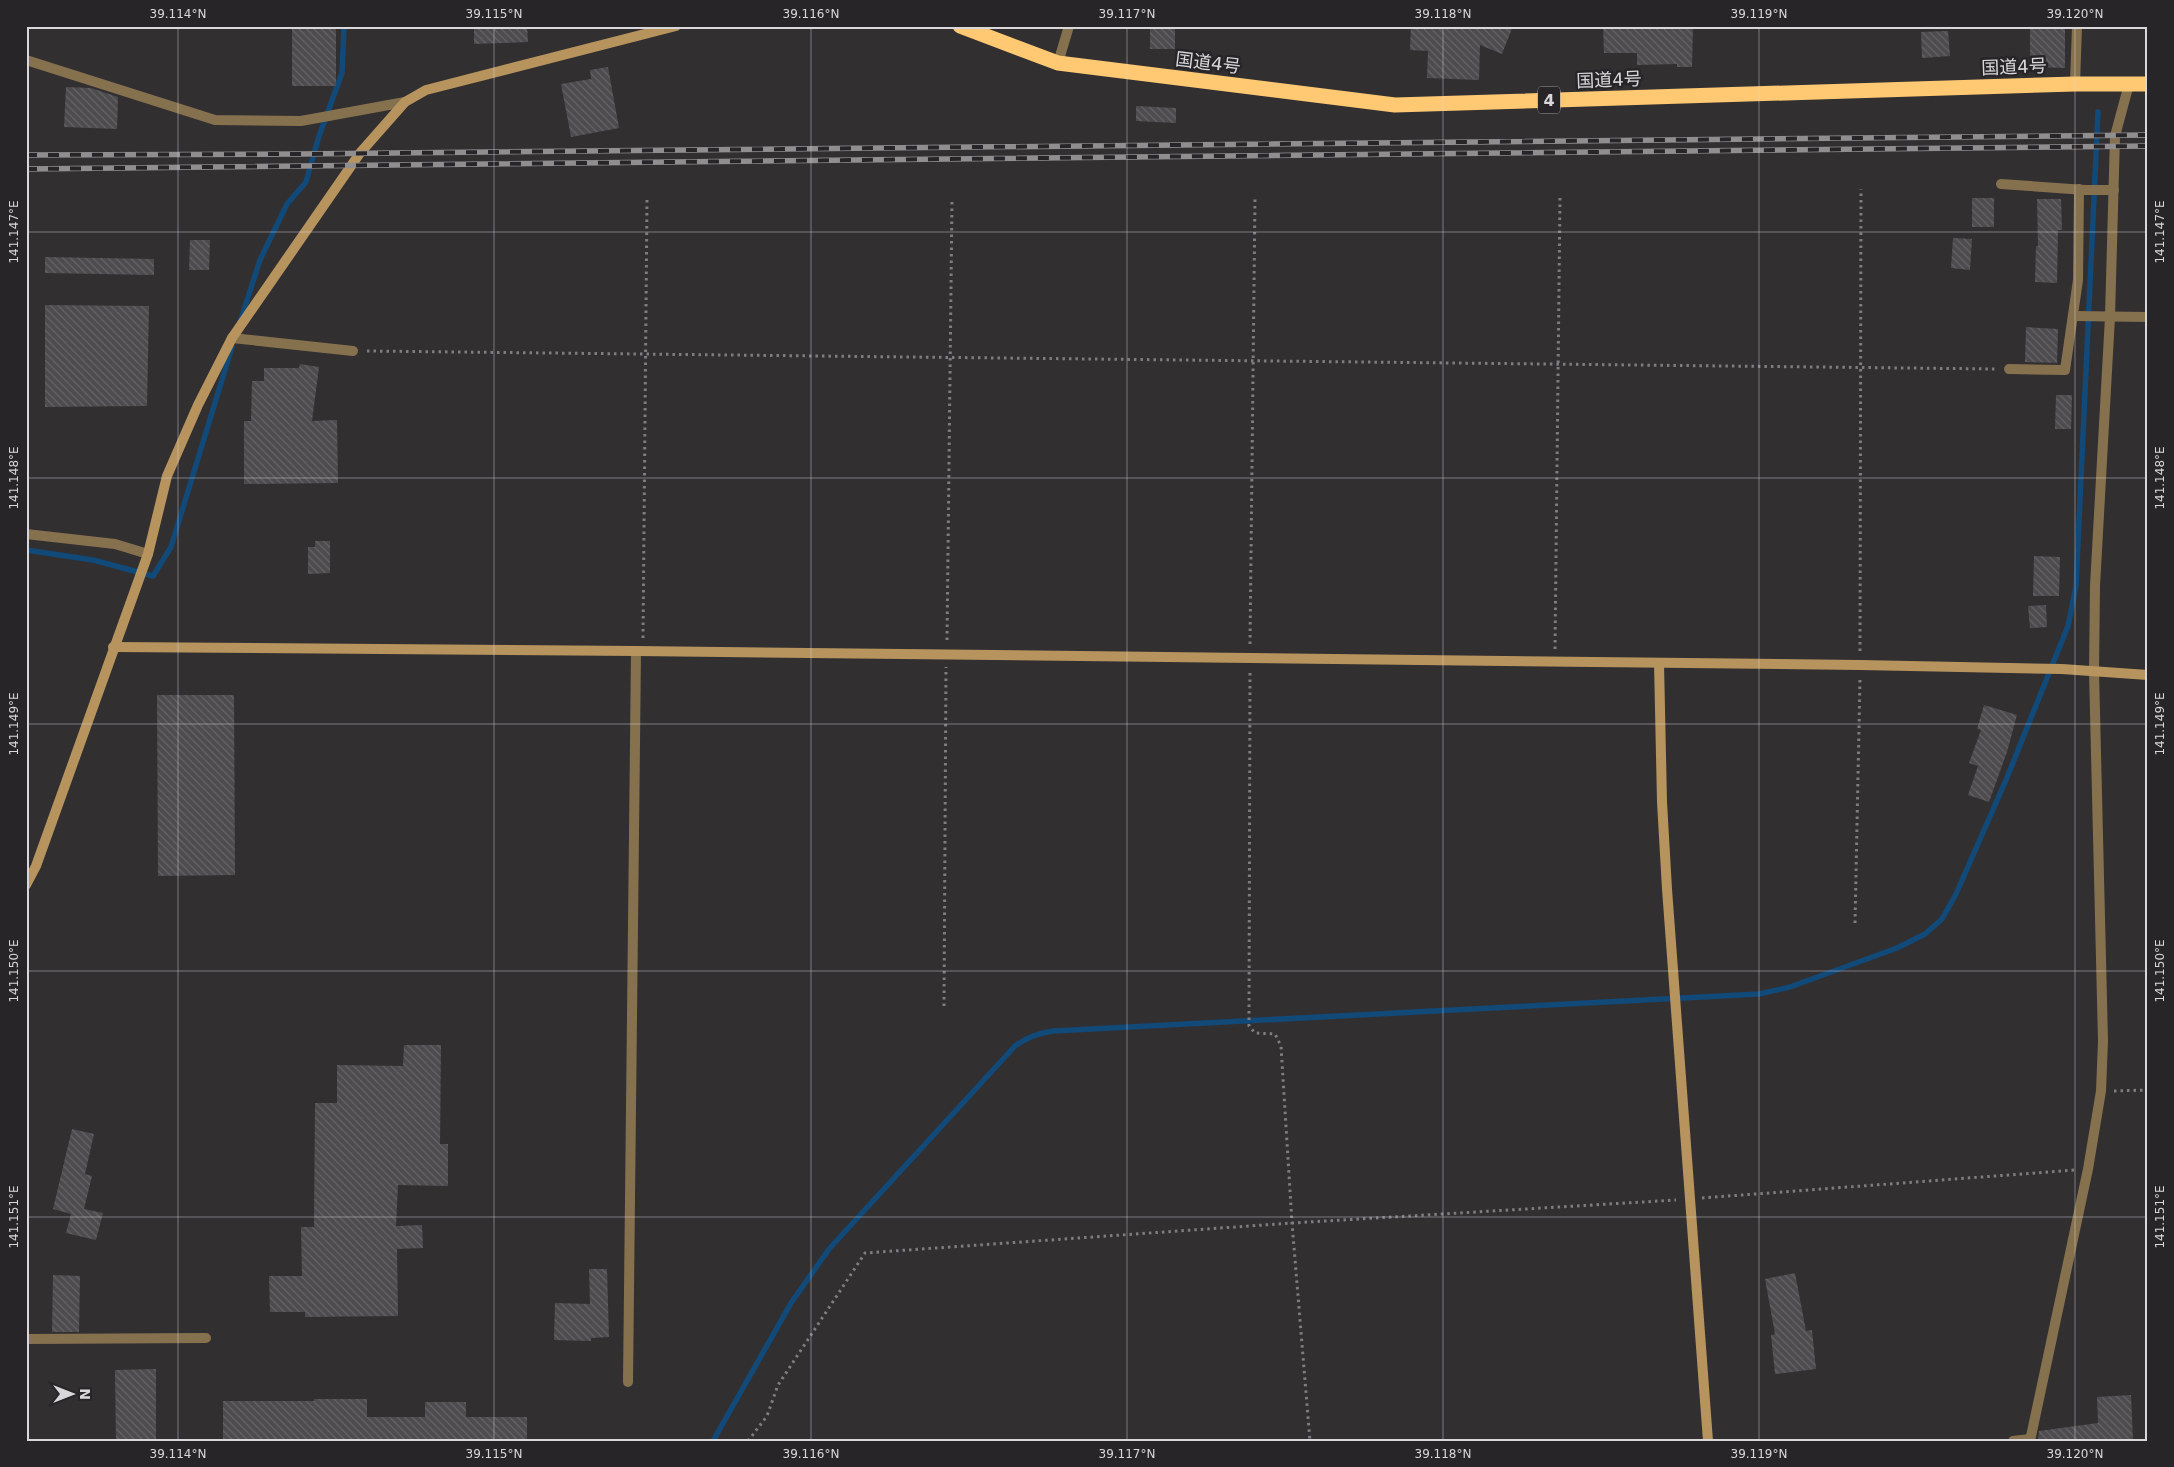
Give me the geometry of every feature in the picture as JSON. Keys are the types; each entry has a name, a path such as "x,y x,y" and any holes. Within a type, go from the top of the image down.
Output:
{"highway":[{"name":"国道4号","path":"960,26 1058,63 1395,105 2075,84 2148,84"}],"street":[{"path":"26,885 36,866 148,554 167,476 198,405 232,338 360,153 405,102 426,90 456,81 601,47 676,26"},
{"path":"1058,63 1069,26"},
{"path":"2075,84 2078,26"},
{"path":"26,60 215,120 301,120 405,102"},
{"path":"2013,1441 2030,1440 2088,1169 2101,1091 2103,1041 2094,671 2095,586 2115,136 2128,84"},
{"path":"2001,184 2082,190 2114,190"},
{"path":"2009,369 2065,370 2080,316 2078,280 2082,190"},
{"path":"2080,316 2148,317"},
{"path":"232,338 353,351"},
{"path":"26,534 116,544 148,554"},
{"path":"113,648 640,651 1860,665 2094,671 2148,675"},
{"path":"628,1382 640,651"},
{"path":"1659,663 1662,802 1708,1441"},
{"path":"26,1339 206,1338"}],"path":[{"path":"1855,923 1860,665 1861,189"},
{"path":"1555,662 1560,195"},
{"path":"1256,196 1250,658 1249,1026 1254,1033 1275,1034 1281,1046 1292,1223 1310,1441"},
{"path":"640,651 647,199"},
{"path":"944,1006 952,199"},
{"path":"353,351 2009,369"},
{"path":"2101,1091 2148,1090"},
{"path":"748,1441 767,1416 778,1385 865,1254 1292,1223 1690,1199 2088,1169"}],"building":[{"path":"292,26 336,26 336,86 292,86"},
{"path":"474,26 527,26 528,42 474,44"},
{"path":"1150,26 1175,26 1175,49 1150,49"},
{"path":"1411,26 1513,26 1502,54 1480,45 1479,80 1427,78 1428,51 1410,50"},
{"path":"1603,26 1693,26 1692,67 1677,67 1677,64 1637,65 1637,53 1604,53"},
{"path":"2030,26 2065,26 2065,68 2030,67"},
{"path":"1948,31 1950,56 1922,58 1921,32"},
{"path":"608,67 619,128 571,137 561,84 591,79 590,70"},
{"path":"66,87 91,88 118,97 117,129 64,127"},
{"path":"1136,106 1176,108 1176,123 1136,121"},
{"path":"1972,198 1994,198 1994,227 1972,227"},
{"path":"2037,199 2061,199 2062,230 2058,230 2057,283 2035,282 2036,246 2038,246"},
{"path":"1953,238 1972,239 1970,270 1951,268"},
{"path":"190,240 210,240 209,270 189,270"},
{"path":"45,257 154,259 154,275 45,273"},
{"path":"45,305 149,306 147,406 45,407"},
{"path":"2026,327 2058,329 2057,363 2025,362"},
{"path":"300,364 319,367 312,421 337,420 338,483 244,484 244,421 251,421 252,381 264,381 264,368 299,368"},
{"path":"2056,395 2072,395 2071,429 2055,429"},
{"path":"315,541 330,541 330,573 308,574 308,547 315,547"},
{"path":"2034,556 2060,557 2059,596 2033,596"},
{"path":"2046,605 2047,627 2030,628 2028,606"},
{"path":"157,695 234,695 235,875 158,876"},
{"path":"1984,705 2017,715 2007,752 1989,802 1968,795 1978,766 1969,763 1981,730 1977,729"},
{"path":"404,1045 441,1045 440,1144 448,1144 448,1186 398,1185 396,1226 422,1225 423,1248 397,1249 398,1316 305,1317 305,1312 270,1312 269,1276 302,1276 301,1227 314,1227 315,1103 337,1103 337,1065 403,1066"},
{"path":"72,1129 94,1134 85,1174 92,1176 84,1209 103,1213 96,1240 66,1233 71,1214 53,1209"},
{"path":"589,1269 607,1269 609,1337 591,1338 591,1341 554,1340 555,1303 590,1304"},
{"path":"1795,1273 1806,1331 1812,1330 1816,1369 1775,1374 1771,1335 1775,1334 1765,1279"},
{"path":"53,1275 80,1276 79,1332 52,1332"},
{"path":"156,1369 156,1441 116,1441 115,1370"},
{"path":"2131,1395 2133,1441 2038,1441 2039,1431 2098,1423 2097,1397"},
{"path":"314,1399 367,1399 367,1417 425,1417 425,1402 466,1402 466,1417 527,1417 527,1441 223,1441 223,1401 314,1401"}],"waterway":[{"path":"240,322 260,260 287,204 306,182 319,136 342,73 344,26"},
{"path":"713,1441 791,1303 829,1249 1015,1046 1033,1036 1053,1031 1759,994 1790,987 1897,948 1925,934 1942,919 1956,894 2006,780 2068,626 2076,586 2098,112"},
{"path":"26,550 93,560 153,576 171,547 232,347"}],"railway":[{"path":"26,155 300,154 2148,135"},
{"path":"26,169 2148,146"}]}
